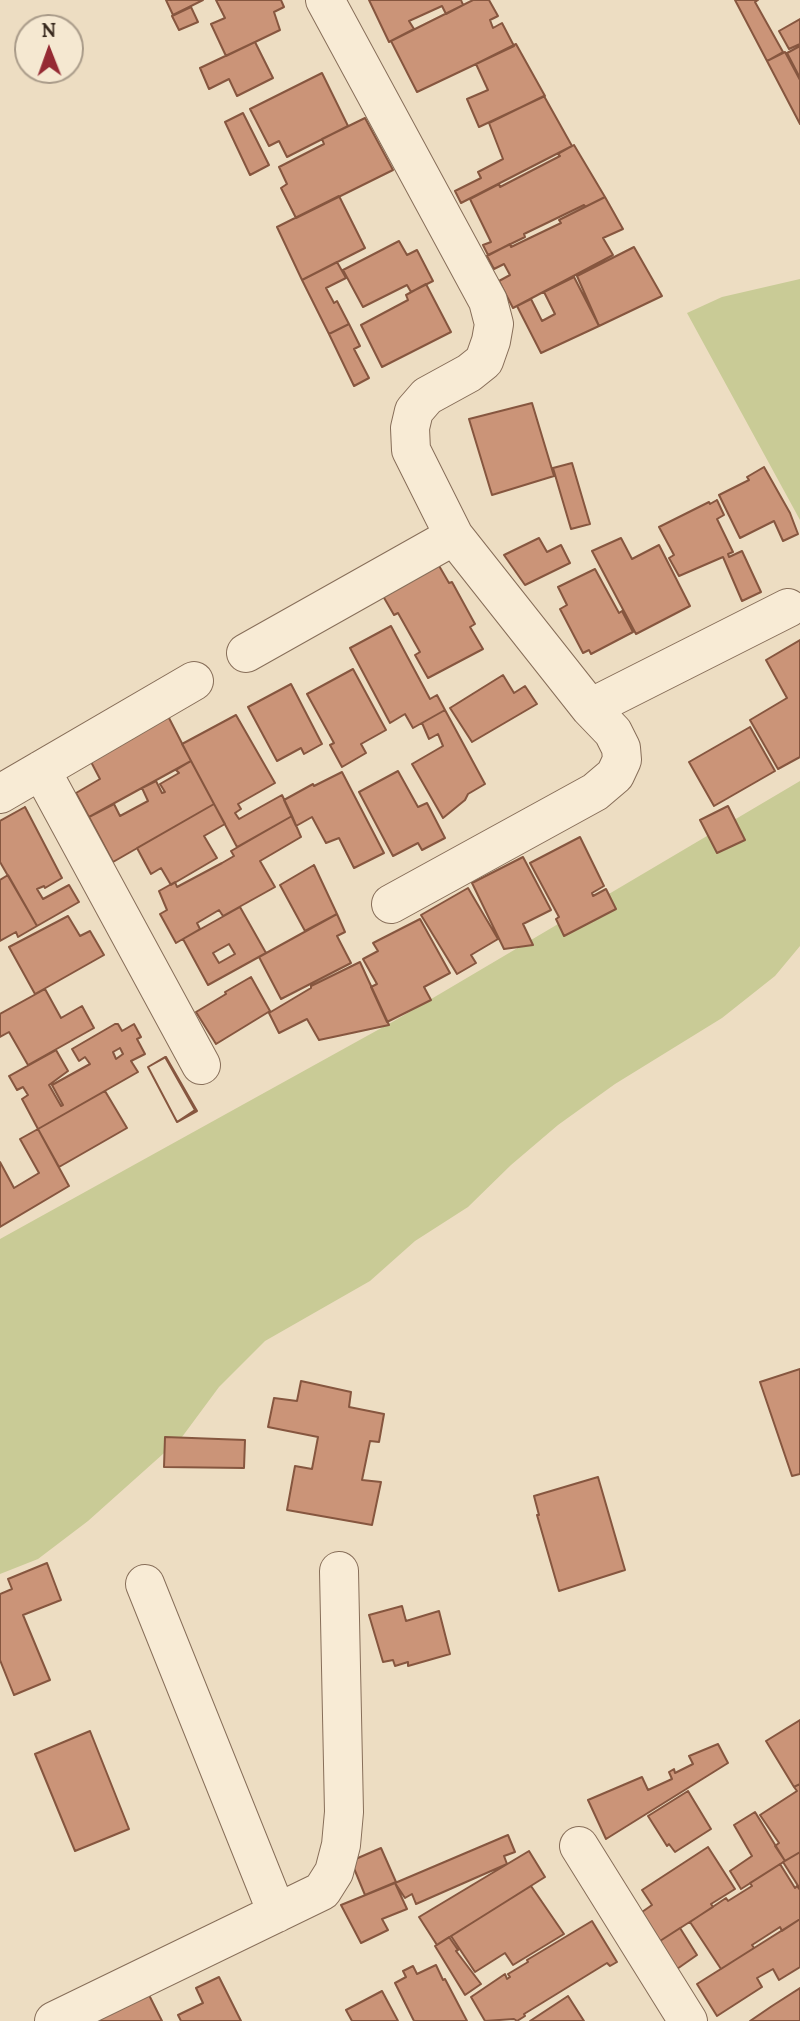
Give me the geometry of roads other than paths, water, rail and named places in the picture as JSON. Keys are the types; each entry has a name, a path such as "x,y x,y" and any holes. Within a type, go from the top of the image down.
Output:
{"street":[{"path":"325,0 488,301 494,324 484,361 470,373 427,396 414,411 410,428 411,450 454,536 590,708 613,732 621,748 621,760 615,775 595,792 391,904"},
{"path":"246,653 454,536"},
{"path":"590,708 788,608"},
{"path":"0,794 194,681"},
{"path":"41,771 201,1065"},
{"path":"54,2021 322,1891 334,1872 341,1845 344,1782 339,1571"},
{"path":"145,1584 277,1913"},
{"path":"579,1846 688,2021"}]}
